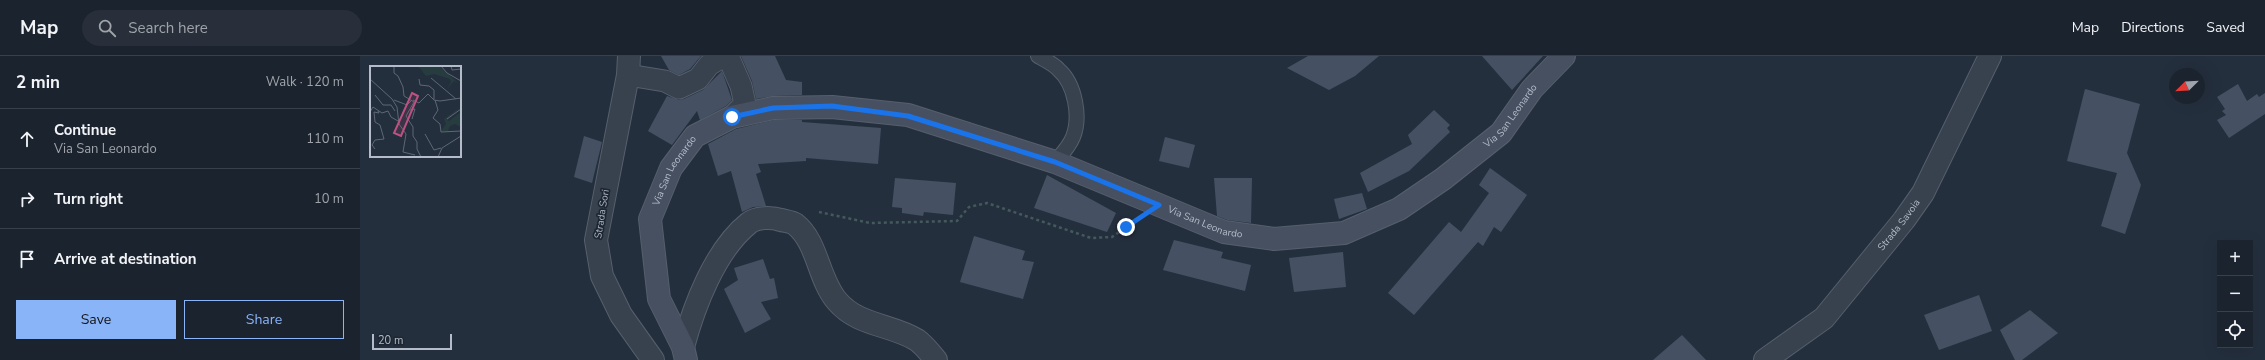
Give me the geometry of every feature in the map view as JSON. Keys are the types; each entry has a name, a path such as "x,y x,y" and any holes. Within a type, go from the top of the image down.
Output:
{"main road":[{"name":"Via San Leonardo","path":"684,353 659,298 650,219 671,168 695,136 732,117 773,108 832,106 908,116 1055,162 1224,232 1274,239 1344,233 1399,209 1443,179 1502,133 1532,89 1564,56"}],"street":[{"path":"629,65 679,88 698,79 709,65 724,56"},
{"path":"728,56 741,86 745,104 732,117"},
{"name":"Strada Savoia","path":"1765,360 1824,318 1904,220 1923,193 1990,56"},
{"name":"Strada Sori","path":"629,65 596,240 602,276 621,315 653,360"},
{"path":"684,353 689,323 710,272 730,244 750,222 761,219 776,218 794,224 807,237 819,268 837,301 863,322 918,341 936,360"}],"lane":[{"path":"1038,56 1059,70 1070,83 1077,118 1074,136 1067,148 1055,162"}],"path":[{"path":"794,224 805,210 831,213 870,223 957,221 970,207 987,203 1091,238 1112,237 1159,205"}],"building":[{"path":"661,56 701,56 690,69 679,75 669,70"},
{"path":"741,56 775,56 786,80 802,82 802,95 773,96 756,99 752,81"},
{"path":"1308,56 1379,56 1355,76 1329,90 1287,68"},
{"path":"1482,56 1543,56 1512,90"},
{"path":"722,71 732,100 726,106 700,120 697,111 672,145 648,131 667,96 679,100 684,99 703,90"},
{"path":"2238,84 2247,101 2257,94 2259,97 2265,93 2265,114 2229,138 2217,120 2226,115 2222,111 2225,109 2217,97"},
{"path":"2085,89 2140,104 2127,153 2141,185 2125,234 2101,226 2117,173 2067,161"},
{"path":"1434,110 1450,125 1447,128 1450,132 1409,171 1368,192 1360,173 1412,144 1408,135"},
{"path":"774,120 802,120 802,122 881,128 878,164 806,158 806,161 758,164 761,172 756,174 766,206 753,207 742,212 731,171 718,176 708,144 736,129"},
{"path":"584,136 602,142 592,183 574,177"},
{"path":"1165,137 1195,145 1189,168 1159,161"},
{"path":"1490,168 1527,195 1501,232 1494,227 1483,246 1478,242 1414,315 1388,293 1449,222 1461,232 1489,193 1479,185"},
{"path":"1047,175 1116,213 1107,232 1034,208"},
{"path":"895,178 956,183 953,215 924,212 923,216 902,213 902,208 892,207"},
{"path":"1214,178 1252,178 1251,223 1227,220 1217,216"},
{"path":"1362,193 1367,209 1339,219 1334,199"},
{"path":"974,236 1025,251 1022,260 1034,262 1023,299 960,282"},
{"path":"1174,240 1223,252 1221,258 1251,265 1245,291 1163,270"},
{"path":"1343,252 1346,287 1294,292 1289,258"},
{"path":"763,259 770,279 774,278 778,298 761,302 771,319 745,333 724,289 738,280 734,268"},
{"path":"1979,295 1992,331 1939,350 1924,315"},
{"path":"2030,310 2058,333 2022,360 2015,360 2000,330"},
{"path":"1682,335 1706,360 1653,360"}],"route":[{"path":"732,117 773,108 832,106 908,116 1055,162 1159,205 1126,227"}]}
